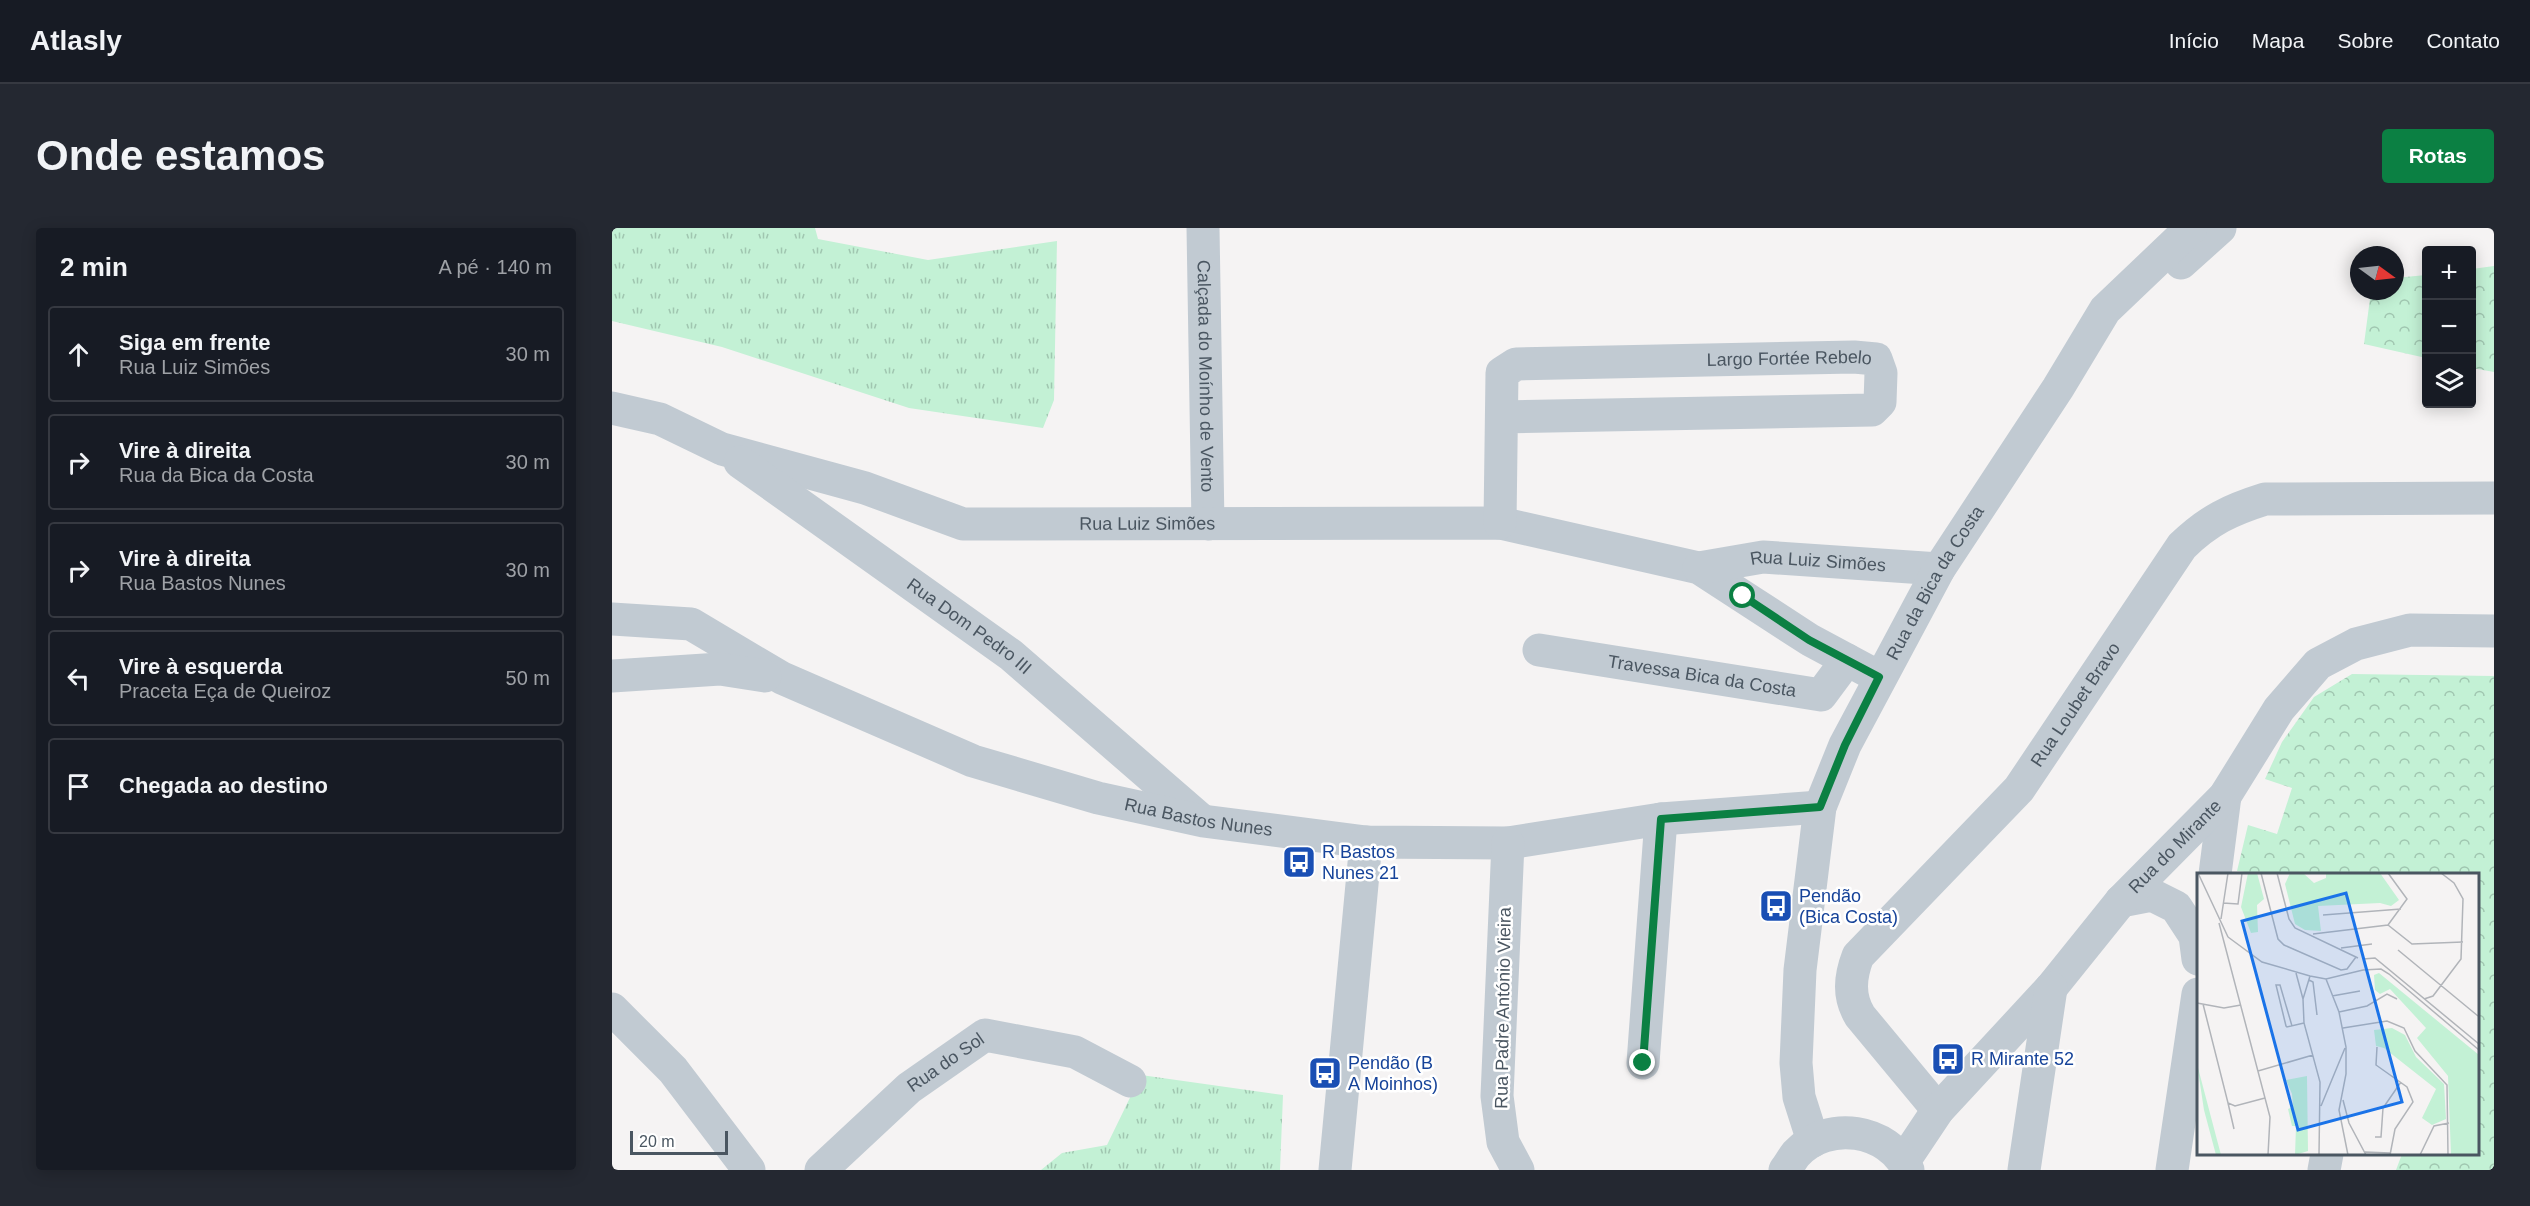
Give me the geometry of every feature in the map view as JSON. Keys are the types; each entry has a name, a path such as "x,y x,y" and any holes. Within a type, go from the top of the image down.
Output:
{"street":[{"name":"Calçada do Moínho de Vento","path":"1203,228 1208,524"},
{"name":"Rua da Bica da Costa","path":"1814,1141 1799,1097 1796,1063 1800,970 1820,807 1845,745 1879,677 1939,569 2058,388 2105,310 2191,228"},
{"name":"Rua da Bica da Costa","path":"2058,388 2122,320 2220,228"},
{"name":"Largo Fortée Rebelo","path":"1500,524 1502,373 1516,364 1854,357 1876,359 1881,373 1880,402 1872,410 1502,417"},
{"name":"Rua Luiz Simões","path":"612,408 660,419 722,449 865,488 963,524 1500,524 1699,568 1809,640 1879,677"},
{"name":"Rua Dom Pedro III","path":"722,449 1011,655 1203,821"},
{"name":"Rua Loubet Bravo","path":"1938,1110 1854,1006 1851,978 1858,956 2019,789 2182,546 2201,528 2229,511 2265,499 2494,498"},
{"name":"Rua Luiz Simões","path":"1699,568 1763,557 1939,569"},
{"path":"1743,596 1742,580 1763,557"},
{"name":"Rua Bastos Nunes","path":"612,619 691,624 782,678 973,761 1098,798 1203,821 1366,843 1508,843 1661,819 1820,807"},
{"name":"Rua do Mirante","path":"1906,1165 1938,1110 2051,988 2121,901 2225,796 2278,709 2318,664 2356,644 2410,630 2494,631"},
{"name":"Travessa Bica da Costa","path":"1539,650 1821,695 1847,660"},
{"path":"612,676 720,669 782,678"},
{"path":"2215,873 2225,796"},
{"path":"1643,1063 1661,819"},
{"path":"1335,1170 1366,843"},
{"name":"Rua Padre António Vieira","path":"1508,843 1497,1096 1503,1142 1518,1170"},
{"path":"2121,901 2152,895 2176,907 2195,936 2197,947"},
{"path":"2024,1170 2051,988"},
{"path":"2172,1170 2197,1007"},
{"path":"612,1009 673,1070 749,1170"},
{"name":"Rua do Sol","path":"821,1170 909,1088 985,1035 1075,1052 1130,1081"},
{"path":"1785,1170 1797,1154 1814,1141 1832,1134 1852,1132 1872,1137 1889,1146 1906,1165"},
{"path":"2324,1170 2327,1155"}],"green space":[{"path":"612,228 815,228 818,239 928,260 1057,241 1054,400 1043,428 909,408 722,347 612,321"},
{"path":"2494,266 2494,372 2476,369 2476,268"},
{"path":"2422,275 2422,357 2364,344 2370,300 2404,300 2404,277"},
{"path":"2352,674 2494,676 2494,1170 2396,1170 2402,1155 2479,1155 2479,873 2253,873 2237,871 2248,825 2277,834 2292,788 2265,779 2282,742 2314,697"},
{"path":"1141,1075 1283,1095 1280,1170 1041,1170 1062,1153 1107,1145"}],"place":[{"name":"R Bastos Nunes 21","path":"1299,862"},
{"name":"Pendão (Bica Costa)","path":"1776,906"},
{"name":"R Mirante 52","path":"1948,1059"},
{"name":"Pendão (B A Moinhos)","path":"1325,1073"}],"route":[{"path":"1643,1063 1661,819 1820,807 1845,745 1879,677 1809,640 1743,596"}]}
